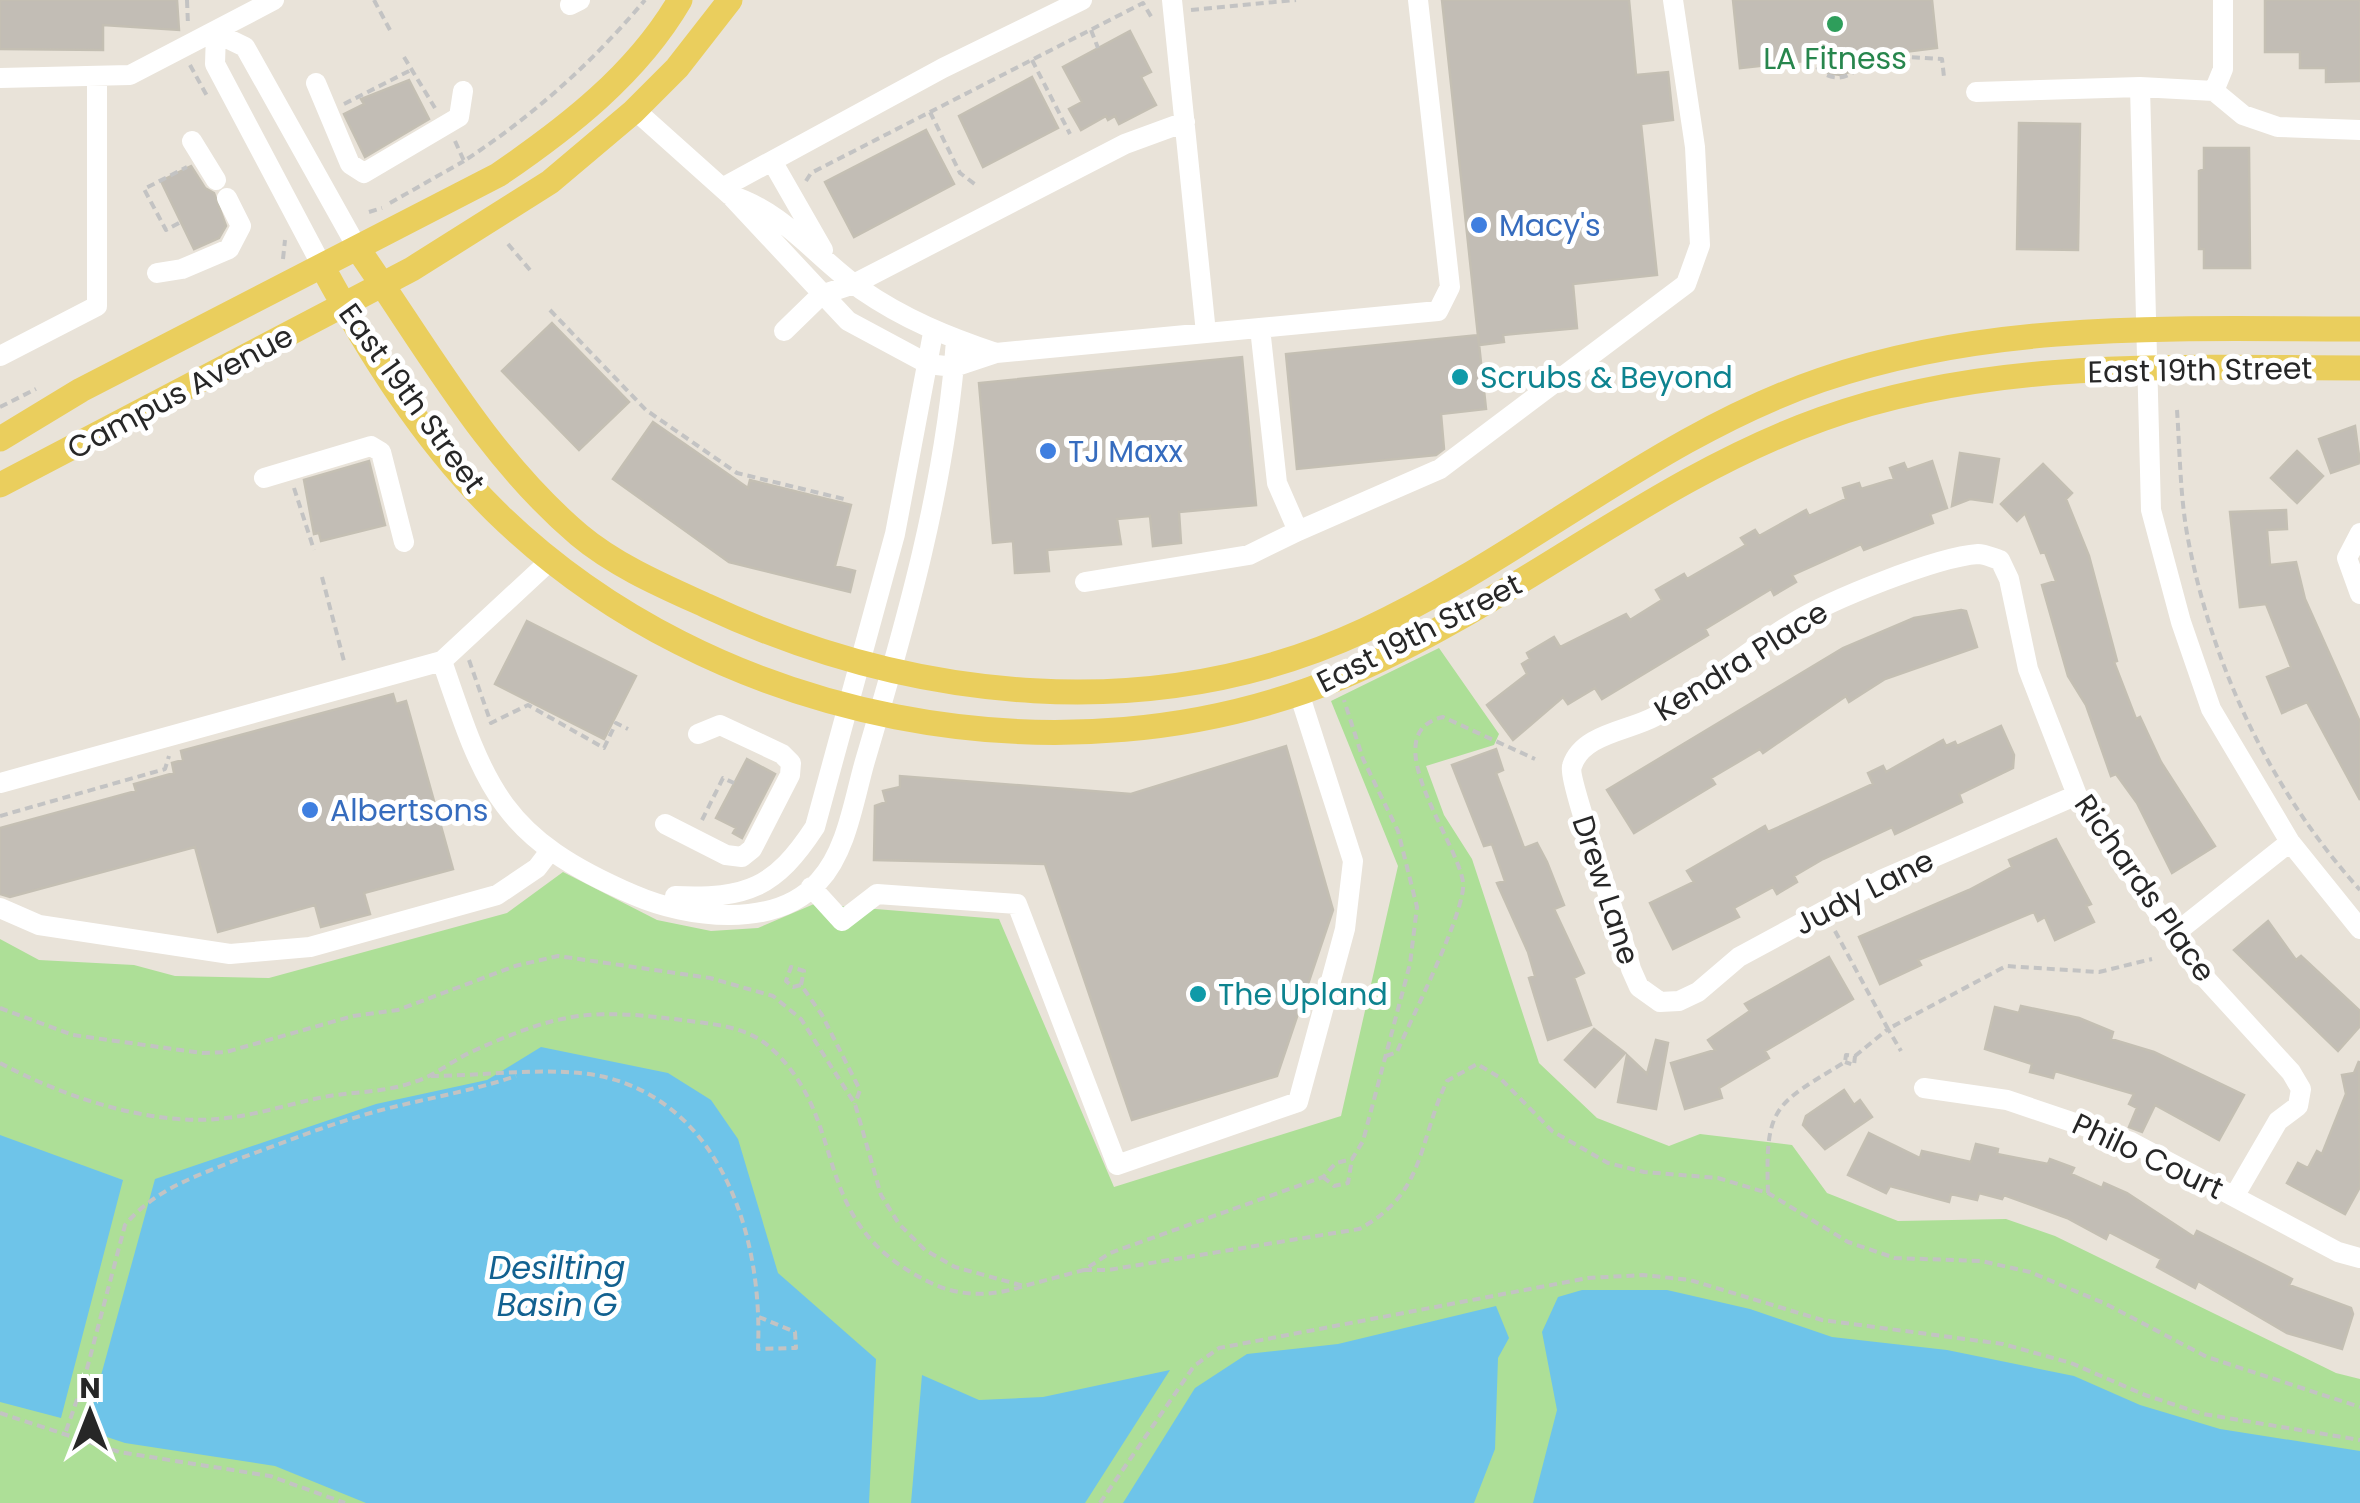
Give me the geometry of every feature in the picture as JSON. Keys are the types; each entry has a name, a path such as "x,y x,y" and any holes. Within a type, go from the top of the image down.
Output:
{"main road":[{"name":"Campus Avenue","path":"0,438 80,390 498,175 562,132 664,26 680,0"},
{"name":"Campus Avenue","path":"0,484 344,306 550,182 635,110 677,68 730,0"},
{"name":"East 19th Street","path":"358,248 489,443 582,537 639,575 748,626 890,672 1005,692 1146,689 1286,660 1360,633 1442,592 1740,412 1823,379 1917,354 2009,337 2143,328 2360,330"},
{"name":"East 19th Street","path":"322,266 362,339 451,464 497,513 552,559 626,612 692,646 790,688 879,713 1002,731 1080,734 1159,728 1299,694 1378,662 1742,453 1824,418 2002,377 2148,368 2360,368"}],"street":[{"path":"0,78 130,75 274,0"},
{"path":"726,191 772,160 1082,0"},
{"path":"635,110 726,191 848,321 928,364 954,367 996,353 1438,311 1450,287 1418,0"},
{"path":"1085,582 1249,555 1440,469 1686,284 1700,245 1695,147 1674,0"},
{"path":"2214,91 2223,69 2224,0"},
{"path":"1180,5 1185,122 1206,333"},
{"path":"216,32 245,47 358,248"},
{"path":"216,32 214,64 322,266"},
{"path":"0,356 97,306 97,77"},
{"path":"316,83 324,109 356,170 364,173 458,117 463,91"},
{"path":"2140,87 2143,328 2148,368 2151,510 2181,622 2211,709 2290,842 2360,929"},
{"path":"1976,92 2140,87 2214,91 2243,114 2278,127 2360,130"},
{"path":"784,331 821,295 854,284 1125,144 1185,122"},
{"path":"198,149 216,180"},
{"path":"772,160 831,264"},
{"path":"726,191 761,204 854,284 934,332 996,353"},
{"path":"158,272 182,268 229,249 241,226 227,198"},
{"path":"1260,328 1277,483 1298,531"},
{"path":"622,890 727,898 774,877 794,860 816,827 895,534 934,332"},
{"path":"442,661 486,778 522,830 550,852 660,906 751,914 785,906 820,881 841,842 890,672 951,419 956,340"},
{"path":"264,478 372,446 382,452 404,542"},
{"path":"2357,535 2347,558 2360,594"},
{"name":"Kendra Place","path":"1571,768 1581,750 1654,717 1724,674 1794,621 1873,587 1980,554"},
{"name":"Richards Place","path":"1980,554 2000,560 2009,579 2028,669 2077,795 2173,936 2301,1088 2298,1106 2278,1121 2235,1195"},
{"path":"0,783 442,661 552,559"},
{"path":"811,887 842,922 877,894 1017,904 1117,1164 1298,1102 1345,930 1353,862 1299,694"},
{"path":"666,824 726,856 742,858 752,850 790,776 791,763 782,754 720,725 698,734"},
{"name":"Drew Lane","path":"1571,768 1572,788 1593,838 1638,988 1660,1002"},
{"name":"Judy Lane","path":"1660,1002 1679,1001 1698,992 1739,957 1881,880 2077,795"},
{"path":"2173,936 2290,842"},
{"path":"0,908 39,926 230,954 310,947 497,895 537,868 550,852"},
{"name":"Philo Court","path":"1924,1088 2007,1100 2131,1142 2338,1252 2360,1258"}],"path":[{"path":"178,31 188,26 188,0"},
{"path":"374,0 391,32"},
{"path":"369,212 464,161 548,101 645,0"},
{"path":"1180,5 1296,0"},
{"path":"820,169 1143,2 1154,24"},
{"path":"1091,30 1098,48"},
{"path":"404,56 447,125 464,161"},
{"path":"1817,67 1823,75 1841,77 1856,72 1864,62 1910,56 1942,58 1944,77"},
{"path":"1032,60 1070,134"},
{"path":"333,109 410,70"},
{"path":"930,112 960,173 976,184"},
{"path":"179,223 166,230 144,189 198,149"},
{"path":"508,244 530,270"},
{"path":"550,310 646,410 738,473 844,499"},
{"path":"2176,410 2187,536 2208,622 2236,700 2285,790 2330,857 2360,890"},
{"path":"292,485 314,550"},
{"path":"322,577 346,670"},
{"path":"468,658 491,723 528,705 604,748 616,724 628,729"},
{"path":"1323,1177 1334,1186 1348,1183 1410,964 1417,908 1398,832 1363,759 1343,699"},
{"path":"1386,1056 1397,1052 1464,890 1456,856 1421,777 1412,748 1415,736 1430,720 1442,717 1536,759"},
{"path":"697,829 723,778 734,783"},
{"path":"1835,931 1901,1051"},
{"path":"0,1008 72,1035 202,1054 226,1052 438,998 515,966 558,956 710,978 773,996 801,1019 855,1104 881,1195 899,1224 925,1250 955,1267 1024,1286"},
{"path":"1768,1192 1766,1147 1780,1104 1844,1062 1846,1055 1855,1056 1888,1029 2006,966 2099,972 2152,959"},
{"path":"801,986 793,987 786,982 791,968 804,971 801,986 860,1090 855,1104"},
{"path":"0,1062 63,1090 182,1121 251,1115 326,1097 408,1084 538,1022 568,1015 656,1016 740,1029 773,1049 806,1091 834,1180 852,1218 878,1248 910,1273 950,1292 985,1294 1084,1270 1108,1270 1359,1229 1376,1220 1412,1183 1447,1080 1466,1066 1477,1064 1499,1077 1532,1113 1584,1153 1644,1172 1718,1178 1768,1192 1867,1250 1927,1261 1981,1260 2030,1272 2207,1356 2360,1407"},
{"path":"431,1076 564,1072 599,1076 638,1087 673,1107 706,1144 731,1188 755,1260 758,1349 796,1348 794,1332 759,1317"},
{"path":"66,1431 84,1380 125,1225 142,1206 159,1193 209,1171 338,1123 461,1094 516,1076"},
{"path":"1084,1270 1110,1253 1323,1177 1336,1163 1352,1159"},
{"path":"1100,1503 1194,1366 1219,1348 1588,1278 1643,1275 1690,1280 1822,1320 2003,1344 2072,1362 2145,1395 2203,1414 2360,1440"},
{"path":"0,1413 66,1431 119,1452 270,1476 345,1503"}],"green space":[{"path":"1439,648 1499,734 1494,745 1426,766 1444,815 1472,859 1539,1063 1597,1118 1669,1146 1700,1134 1792,1145 1827,1193 1898,1221 2006,1219 2055,1236 2336,1373 2360,1379 2360,1503 0,1503 0,939 39,960 134,965 175,976 269,978 507,913 563,872 657,920 711,931 758,928 814,904 999,919 1114,1187 1341,1116 1398,866 1331,701"}],"water":[{"name":"Desilting Basin G","path":"541,1047 668,1073 711,1100 738,1139 778,1273 876,1359 869,1503 366,1503 275,1466 125,1443 86,1430 155,1179 376,1104 487,1080"},
{"path":"0,1135 123,1180 61,1418 0,1402"},
{"path":"1582,1290 1667,1290 1750,1309 1832,1337 1947,1350 2074,1376 2140,1405 2220,1429 2360,1451 2360,1503 1533,1503 1557,1410 1542,1332 1558,1297"},
{"path":"1496,1306 1509,1338 1498,1358 1495,1449 1474,1503 1123,1503 1195,1388 1247,1354 1338,1344"},
{"path":"1170,1370 1085,1503 911,1503 922,1375 979,1400 1043,1397"}],"building":[{"path":"0,0 177,0 179,30 103,25 103,50 0,49"},
{"path":"1442,0 1629,0 1636,75 1668,72 1673,120 1641,124 1657,275 1573,284 1577,328 1503,335 1504,342 1479,345"},
{"name":"LA Fitness","path":"1733,0 1932,0 1937,48 1864,57 1853,71 1840,75 1828,73 1814,60 1740,68"},
{"path":"2265,0 2360,0 2360,81 2326,82 2326,68 2300,68 2300,52 2265,52"},
{"path":"1130,31 1151,72 1141,77 1156,105 1119,124 1115,116 1108,120 1106,116 1081,130 1069,109 1082,102 1063,67"},
{"path":"1032,77 1058,128 983,167 959,116"},
{"path":"409,80 429,119 365,157 344,114 364,104 361,99"},
{"path":"2019,123 2080,124 2078,250 2017,249"},
{"path":"926,130 954,184 854,237 825,182"},
{"path":"2204,148 2249,148 2250,268 2204,268 2204,249 2199,249 2199,171 2204,169"},
{"path":"191,166 205,188 214,193 226,226 219,238 194,249 161,181"},
{"path":"552,323 629,402 579,450 502,371"},
{"path":"1478,335 1486,409 1441,414 1444,449 1436,455 1297,469 1286,354"},
{"path":"1242,357 1256,505 1179,512 1181,543 1153,546 1150,516 1117,519 1121,544 1047,550 1049,571 1015,573 1013,541 993,543 979,383"},
{"path":"653,422 748,488 750,480 851,505 835,566 855,571 850,592 729,562 613,479"},
{"path":"2355,426 2360,463 2331,473 2319,439"},
{"path":"2297,451 2323,476 2297,503 2271,478"},
{"path":"1960,453 1999,459 1992,502 1970,499 1952,506"},
{"path":"369,461 385,525 321,541 319,533 314,534 304,480"},
{"path":"1932,461 1947,508 1930,514 1933,523 1864,550 1861,544 1792,575 1796,582 1774,595 1771,589 1705,629 1708,635 1602,699 1595,688 1568,704 1563,697 1513,740 1487,705 1527,674 1522,664 1530,659 1527,653 1554,637 1560,647 1626,614 1630,620 1662,600 1656,590 1684,574 1687,579 1746,545 1741,538 1755,530 1759,536 1806,510 1809,516 1846,499 1843,488 1859,483 1861,489 1894,479 1890,468 1904,463 1907,470"},
{"path":"2043,464 2072,493 2066,499 2089,556 2117,661 2114,662 2136,719 2140,717 2161,762 2215,846 2172,873 2137,803 2116,774 2111,776 2086,705 2068,676 2042,585 2056,581 2045,552 2041,553 2025,513 2017,521 2001,504"},
{"path":"2286,510 2287,529 2267,530 2270,565 2296,562 2305,599 2360,722 2360,800 2307,702 2282,713 2267,677 2291,667 2266,604 2240,607 2230,512"},
{"path":"1966,611 1977,647 1885,679 1849,702 1846,696 1763,753 1760,749 1711,778 1715,784 1634,833 1607,790 1843,648 1914,618"},
{"path":"527,621 636,676 604,739 495,684"},
{"name":"Albertsons","path":"393,694 396,704 406,701 453,869 364,893 370,914 321,927 315,905 218,932 195,847 10,897 0,894 0,828 136,791 134,784 174,773 172,763 183,760 181,751"},
{"path":"2001,726 2014,755 2013,768 1959,794 1962,802 1895,834 1892,827 1823,859 1794,876 1797,882 1777,894 1773,887 1734,908 1739,917 1673,949 1650,903 1694,882 1687,871 1765,826 1768,832 1873,784 1868,773 1883,766 1886,772 1943,740 1946,746 1955,742 1957,746"},
{"name":"The Upland","path":"1286,746 1333,910 1277,1076 1132,1120 1045,864 874,860 875,806 886,802 883,791 900,787 900,776 1131,794"},
{"path":"1496,749 1503,770 1496,773 1524,848 1537,843 1547,862 1564,905 1554,909 1584,973 1574,978 1591,1025 1548,1040 1529,978 1535,976 1528,952 1497,883 1505,881 1492,844 1484,846 1452,765"},
{"path":"747,759 775,774 742,838 733,833 736,828 716,818"},
{"path":"2056,839 2091,904 2086,906 2094,922 2055,940 2045,917 2038,921 2034,912 1918,960 1921,965 1880,984 1859,937 1969,890 2012,867 2009,860"},
{"path":"2268,921 2296,960 2301,956 2360,1011 2360,1026 2338,1051 2234,950"},
{"path":"1829,957 1853,999 1765,1051 1769,1058 1719,1088 1722,1098 1685,1109 1671,1063 1715,1050 1708,1040 1750,1011 1745,1004"},
{"path":"2021,1006 2079,1018 2113,1032 2111,1039 2154,1052 2244,1095 2219,1140 2155,1105 2142,1132 2129,1127 2137,1108 2129,1104 2134,1094 2055,1071 2053,1078 2030,1072 2032,1064 1985,1049 1995,1007 2019,1013"},
{"path":"1594,1029 1625,1053 1595,1087 1565,1060"},
{"path":"1656,1040 1668,1043 1656,1109 1618,1102 1627,1055 1647,1074"},
{"path":"2359,1061 2360,1187 2345,1214 2287,1183 2298,1163 2308,1168 2317,1151 2322,1154 2346,1094 2342,1075 2354,1073"},
{"path":"1844,1090 1854,1105 1860,1100 1872,1117 1825,1149 1803,1125 1806,1116"},
{"path":"1869,1133 1920,1158 1922,1151 1971,1162 1976,1144 1998,1149 1997,1154 2048,1164 2050,1159 2074,1168 2071,1174 2102,1188 2104,1183 2127,1193 2194,1237 2197,1231 2292,1279 2289,1285 2351,1308 2353,1314 2342,1349 2287,1333 2198,1281 2195,1288 2157,1267 2161,1259 2109,1232 2106,1239 2067,1218 2004,1195 2002,1199 1979,1193 1977,1200 1951,1194 1949,1202 1890,1186 1886,1193 1848,1175"}],"place":[{"name":"LA Fitness","path":"1835,24"},
{"name":"Macy's","path":"1479,225"},
{"name":"Scrubs & Beyond","path":"1460,377"},
{"name":"TJ Maxx","path":"1048,451"},
{"name":"Albertsons","path":"310,810"},
{"name":"The Upland","path":"1198,994"}]}
